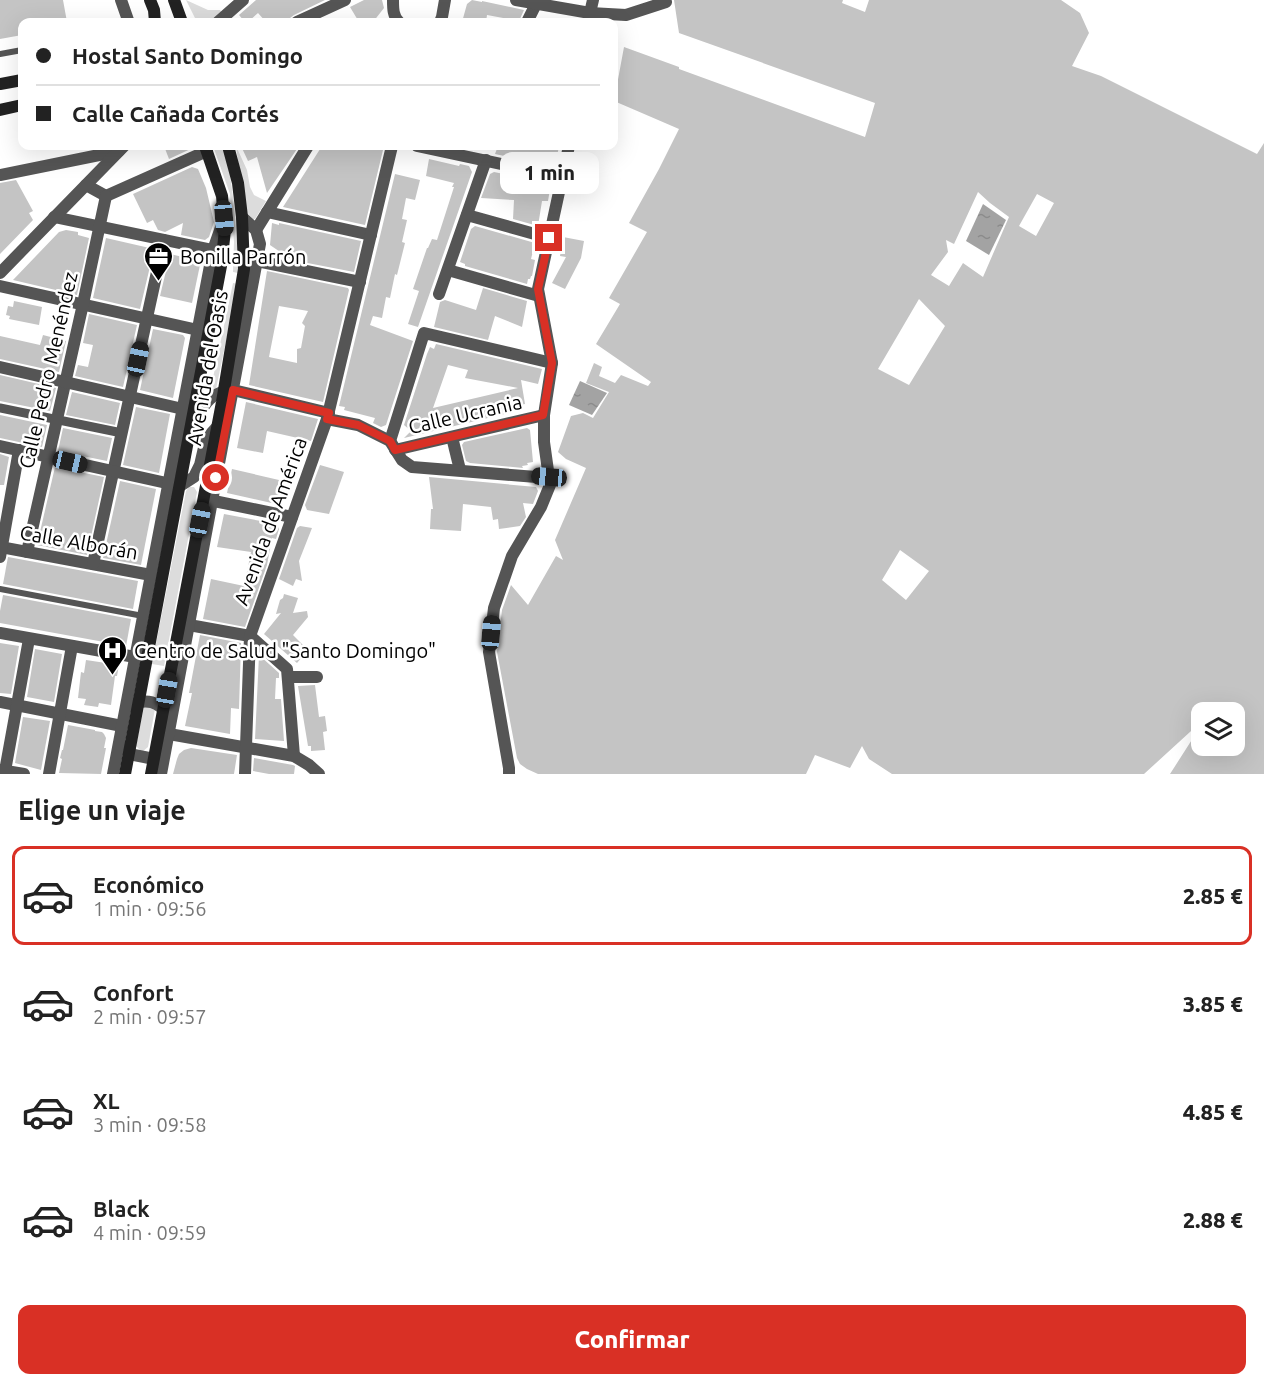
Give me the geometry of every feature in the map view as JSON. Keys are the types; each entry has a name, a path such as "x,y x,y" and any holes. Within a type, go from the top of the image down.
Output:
{"main road":[{"path":"174,0 181,18"},
{"path":"0,84 18,81"},
{"path":"0,110 18,106"},
{"name":"Avenida del Oasis","path":"125,774 174,485 190,429 221,266 225,230 222,196 207,150"},
{"name":"Avenida del Oasis","path":"151,774 208,500 217,427 229,390 244,269 238,183 229,150"}],"street":[{"path":"121,0 127,18"},
{"path":"223,18 243,0"},
{"path":"306,18 345,0"},
{"path":"393,0 393,18"},
{"path":"442,18 445,0"},
{"path":"589,18 593,0"},
{"path":"527,18 525,1 589,18 626,15 666,2"},
{"path":"0,174 113,150"},
{"path":"0,273 120,150"},
{"path":"86,185 106,196 202,150"},
{"path":"242,217 256,230 306,150"},
{"name":"Avenida de América","path":"245,774 250,636 328,416 392,150"},
{"path":"462,150 486,160 562,177"},
{"path":"508,774 509,768 489,652 494,608 512,556 541,507 550,481 544,442 543,415 552,363 538,289 568,150"},
{"path":"439,294 486,160"},
{"name":"Calle Pedro Menéndez","path":"27,552 106,196"},
{"path":"267,212 371,235"},
{"path":"467,215 549,238"},
{"path":"54,217 213,250"},
{"name":"Avenida del Oasis","path":"113,774 151,575 174,485 183,409 213,250 224,218"},
{"name":"Avenida del Oasis","path":"161,774 189,625 208,500 260,244 256,230"},
{"path":"93,564 164,240"},
{"path":"244,269 257,261 360,282"},
{"path":"448,270 539,296"},
{"path":"0,286 198,330"},
{"path":"393,445 424,333 552,363"},
{"path":"0,367 183,409"},
{"path":"190,429 210,397 229,390 358,425 393,445 402,460 412,467 460,470 550,481"},
{"path":"0,408 122,433"},
{"name":"Calle Ucrania","path":"393,445 452,437 543,415"},
{"path":"0,446 174,485 194,477 200,465 206,439 217,427"},
{"path":"452,437 460,470"},
{"path":"1,551 19,450"},
{"path":"208,500 292,517"},
{"name":"Calle Alborán","path":"1,551 27,552 151,575"},
{"path":"189,625 250,636 287,669 294,756"},
{"path":"0,633 135,657"},
{"path":"24,774 2,770 29,639"},
{"path":"49,774 72,646"},
{"path":"288,677 317,677"},
{"path":"126,706 139,701 154,702 164,709 171,720"},
{"path":"0,702 122,726"},
{"path":"169,734 294,756 319,774"},
{"path":"120,740 129,754 154,759 165,751"}],"lane":[{"path":"0,54 18,51"},
{"path":"0,589 143,616"}],"shaded area":[{"path":"186,0 208,10 220,10 222,13 215,18 195,18"},
{"path":"214,150 225,150 230,177 238,273 233,272 234,242 230,194"},
{"path":"237,150 247,170 254,195 266,201 255,219 245,210"},
{"path":"233,283 238,284 216,389 210,392"},
{"path":"189,487 194,487 197,492 164,666 152,664 186,491"},
{"path":"146,704 155,709 148,747 142,752 136,746"}],"water":[{"path":"983,204 1006,220 989,255 966,241"},
{"path":"580,381 607,393 592,415 569,405"}],"building":[{"path":"0,0 63,0 66,18 18,18 18,36 0,39"},
{"path":"256,0 325,0 290,18 262,18 258,13 252,18 242,18 239,15"},
{"path":"364,0 382,0 384,8 376,18 357,18 350,7"},
{"path":"472,0 482,1 524,10 520,18 487,15 487,18 463,18 467,4"},
{"path":"674,0 843,0 842,3 865,12 869,0 1061,0 1080,13 1089,33 1072,66 1101,76 1257,154 1264,143 1264,774 1170,774 1191,741 1191,756 1245,756 1245,702 1191,702 1191,731 1144,774 892,774 869,759 862,746 850,768 815,755 806,774 538,774 520,764 497,652 502,610 511,585 528,605 556,556 563,560 555,540 586,468 566,459 558,452 571,416 583,413 593,418 609,392 586,383 594,363 602,367 599,376 615,383 621,375 648,386 651,382 596,344 620,304 609,298 647,232 629,223 679,129 618,103 618,79 624,47 865,137 875,103 679,33","holes":["978,192 1009,217 983,277 963,263 949,286 931,275 948,252 946,240 954,244","1037,194 1054,203 1036,236 1019,226","919,299 945,326 909,385 878,369","900,550 929,571 906,600 882,580"]},
{"path":"166,150 188,150 169,159"},
{"path":"243,150 296,150 267,193 257,157 248,161"},
{"path":"319,150 383,150 365,225 283,207"},
{"path":"496,150 558,150 556,162 550,166 495,154"},
{"path":"429,159 469,166 472,172 418,327 408,324 419,291 413,289 427,248 432,239 437,240 454,187 452,187 454,183 426,176"},
{"path":"192,167 198,169 206,188 214,222 209,237 205,240 181,235 183,223 165,232 158,230 153,220 147,223 133,194"},
{"path":"494,172 545,182 544,188 550,189 548,201 542,201 538,226 513,219 514,200 481,198 490,174"},
{"path":"395,174 420,180 415,200 406,198 402,219 407,220 402,242 405,243 390,298 386,297 382,318 373,316 370,325 413,341 386,425 381,427 373,423 375,418 344,410 345,407 339,406"},
{"path":"16,180 33,211 29,213 33,220 0,254 0,183"},
{"path":"272,223 361,241 354,272 292,260 270,245"},
{"path":"475,226 535,243 531,259 535,260 532,276 528,279 527,284 465,266 460,262 471,229"},
{"path":"66,230 78,232 78,235 89,238 77,295 13,280 59,232"},
{"path":"563,237 584,241 581,258 565,289 552,283 566,257 560,256"},
{"path":"106,238 154,249 150,258 152,258 140,309 93,298"},
{"path":"170,254 196,260 200,265 192,303 160,296"},
{"path":"267,271 348,288 323,402 249,385","holes":["279,306 308,311 302,323 305,326 301,348 297,349 297,363 269,357"]},
{"path":"483,288 527,301 522,327 495,316 488,340 434,327 440,302 445,300 476,310"},
{"path":"14,301 42,307 39,325 9,319 10,316 6,315 8,306 13,307"},
{"path":"89,314 137,325 123,387 75,376 78,365 88,367 93,345 83,343"},
{"path":"153,329 183,335 185,338 173,398 140,390"},
{"path":"43,335 66,341 59,372 0,359 0,336 40,345"},
{"path":"436,344 542,369 538,384 521,380 525,404 520,405 521,410 404,438 411,431 404,425 427,354 430,347 434,349","holes":["448,365 468,370 465,378 518,388 433,408"]},
{"path":"0,375 56,388 50,411 0,401"},
{"path":"72,392 120,403 115,425 66,415"},
{"path":"246,402 318,419 311,441 267,431 263,453 237,448"},
{"path":"136,407 170,414 159,473 123,465"},
{"path":"0,415 47,425 42,447 0,438"},
{"path":"63,428 112,438 107,461 58,451"},
{"path":"527,428 530,430 533,462 522,466 523,468 466,461 462,445 464,442"},
{"path":"0,454 9,457 4,485 0,485"},
{"path":"320,465 344,472 329,514 307,510 305,505"},
{"path":"55,467 104,477 87,555 37,545"},
{"path":"232,469 279,480 278,485 281,486 276,504 227,493"},
{"path":"429,477 536,487 538,491 533,504 523,503 526,517 520,526 499,529 498,519 493,520 491,507 463,504 461,531 430,529 431,509 433,509"},
{"path":"120,481 156,489 141,565 103,558"},
{"path":"224,514 277,524 279,529 276,539 272,538 267,565 245,627 203,619 211,579 244,586 251,552 217,547"},
{"path":"300,526 312,528 299,561 302,581 296,579 293,586 279,579 297,528"},
{"path":"8,557 138,581 133,609 3,584"},
{"path":"284,594 298,598 293,613 307,611 308,617 293,635 308,650 297,663 264,634 281,613 276,614"},
{"path":"3,595 131,619 126,646 0,623"},
{"path":"200,635 241,643 239,709 231,708 230,734 185,726"},
{"path":"0,643 19,646 11,694 0,693"},
{"path":"35,649 62,654 54,702 27,697"},
{"path":"259,655 279,673 279,678 276,678 275,699 281,699 284,741 255,739"},
{"path":"86,660 119,665 111,705 99,703 98,707 84,705 86,699 78,698 81,672 84,673"},
{"path":"315,685 319,717 325,716 327,731 323,732 325,750 311,751 311,746 308,746 298,686"},
{"path":"23,717 50,721 41,770 15,763"},
{"path":"68,725 104,734 106,738 104,748 106,748 101,774 59,773"},
{"path":"191,748 237,755 234,774 173,774 179,754"},
{"path":"254,758 293,765 295,766 294,774 269,774 253,771"}],"place":[{"name":"Bonilla Parrón","path":"159,282"},
{"name":"Centro de Salud \"Santo Domingo\"","path":"113,676"}],"route":[{"path":"216,478 233,390 329,413 327,419 358,425 390,441 395,450 543,415 552,363 538,289 549,238"}]}
